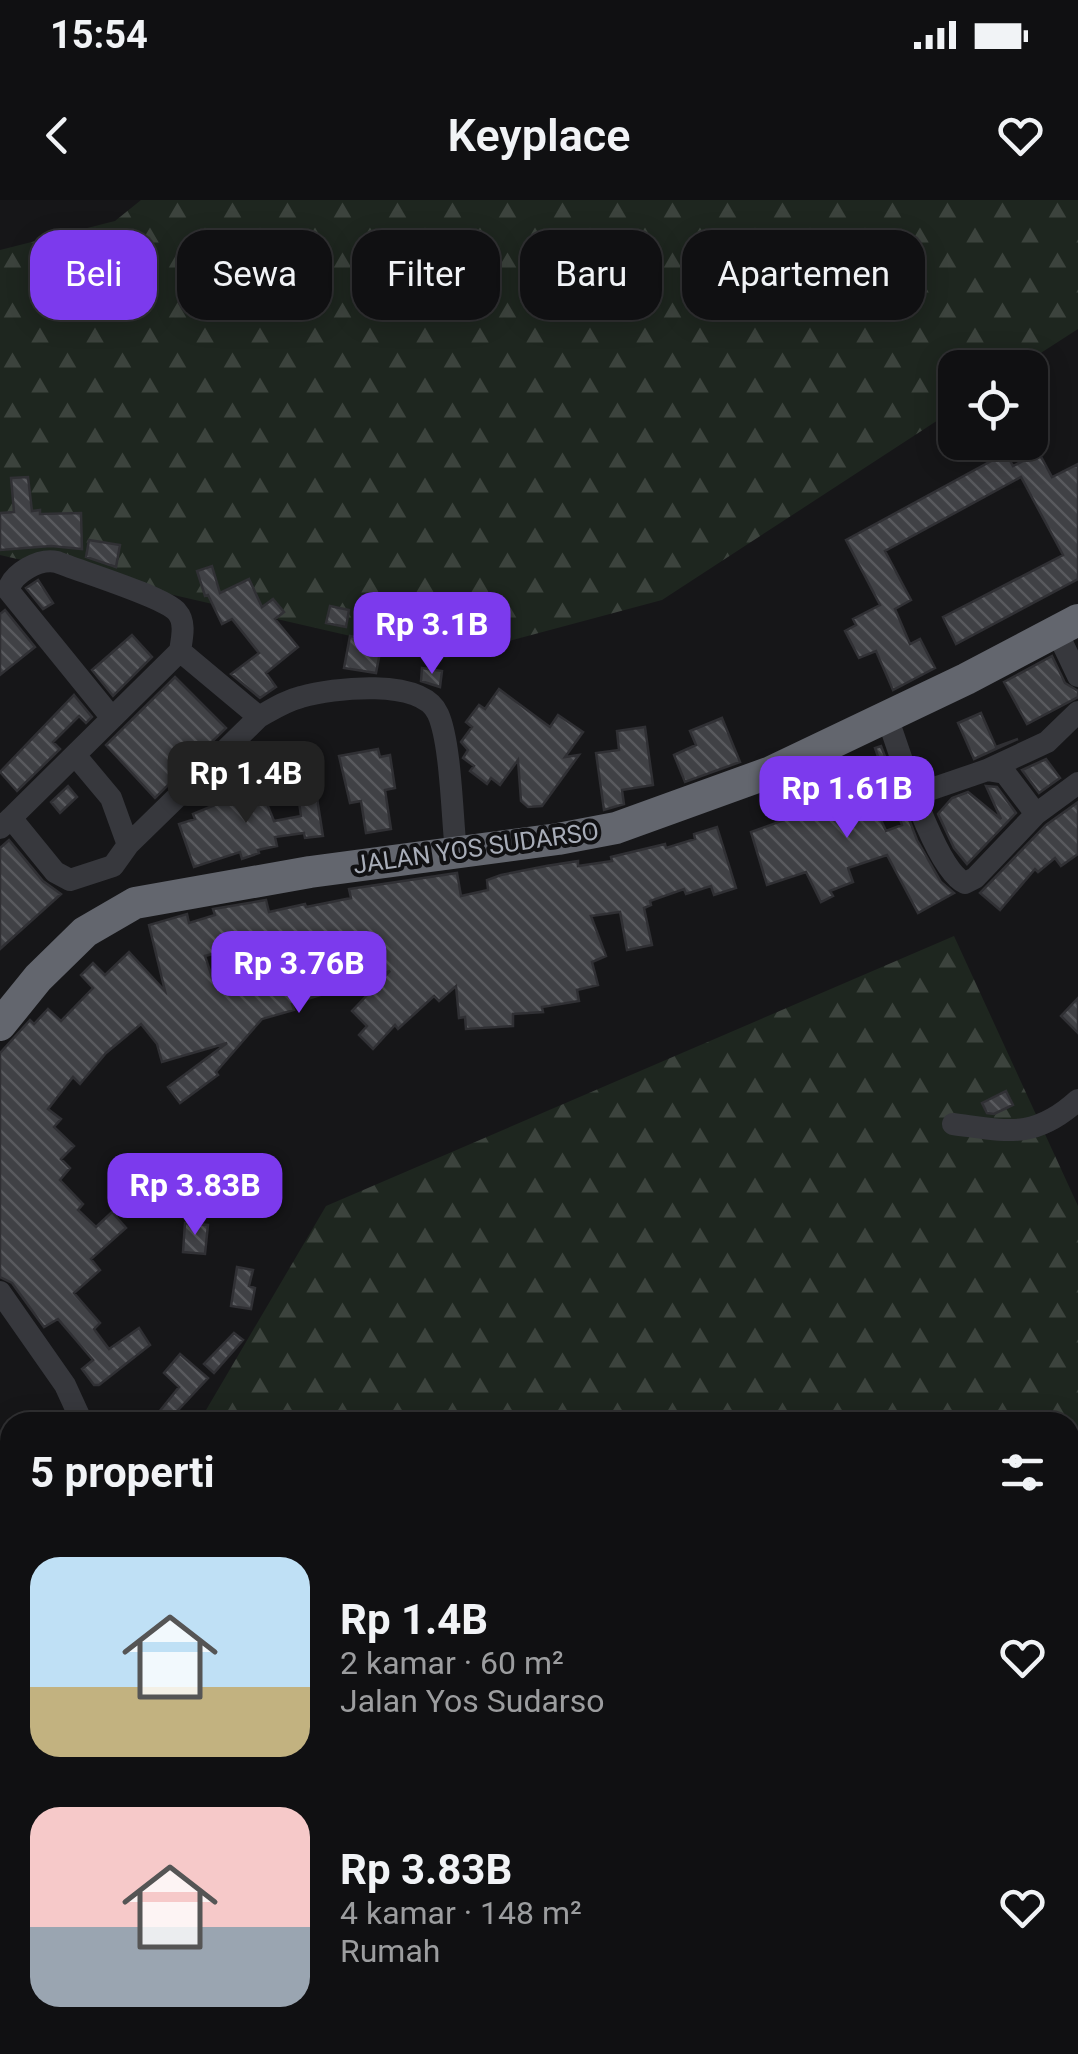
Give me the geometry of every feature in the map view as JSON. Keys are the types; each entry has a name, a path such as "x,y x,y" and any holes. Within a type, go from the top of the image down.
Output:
{"highway":[{"name":"JALAN YOS SUDARSO","path":"0,1026 38,978 84,932 134,903 310,872 582,835 660,814 771,772 1068,626"}],"street":[{"path":"112,718 11,597 10,582 36,563 47,560 169,605 182,620 180,651 6,823 62,878 84,877 113,866 128,845 259,717 279,704 321,692 385,688 412,692 437,709 456,852"},
{"path":"1068,626 1078,676"},
{"path":"180,651 259,717"},
{"path":"916,794 987,770 1048,742 1078,712"},
{"path":"887,717 932,841 954,877 965,883 975,878 1036,814 1078,783"},
{"path":"74,756 111,798 128,845"},
{"path":"987,770 1006,773 1036,814"},
{"path":"113,866 134,903"},
{"path":"953,1124 1007,1131 1033,1129 1045,1125 1078,1100"},
{"path":"0,1292 66,1386 78,1412"}],"green space":[{"path":"141,200 1078,200 1078,329 1045,350 938,350 938,420 662,600 446,658 0,555 0,250 30,242 30,320 157,320 157,230 79,230 115,221"},
{"path":"954,936 1078,1206 1078,1412 205,1412 326,1206"}],"building":[{"path":"993,460 1010,460 1013,466 1025,460 1043,460 1052,477 1078,464 1078,579 956,644 943,617 1063,555 1021,477 885,551 911,600 895,609 910,644 920,639 935,668 893,690 876,651 859,658 845,631 856,625 853,619 880,605 846,540"},
{"path":"28,477 32,511 81,513 82,549 51,546 0,550 0,513 14,512 11,478"},
{"path":"89,540 120,545 116,567 86,557"},
{"path":"212,566 220,593 249,579 262,607 273,599 284,612 275,619 298,647 266,673 276,687 260,698 231,674 259,653 232,619 222,624 208,595 205,596 197,571"},
{"path":"38,580 53,603 43,609 26,588"},
{"path":"330,606 349,610 346,627 326,623"},
{"path":"5,610 35,647 0,675 0,614"},
{"path":"132,635 152,657 113,696 92,670"},
{"path":"350,636 382,642 376,673 344,668"},
{"path":"1052,656 1065,683 1078,691 1078,697 1027,724 1004,682"},
{"path":"422,668 442,671 440,687 421,681"},
{"path":"175,677 226,728 155,798 106,745"},
{"path":"499,689 550,727 558,715 583,732 565,757 579,755 542,806 528,807 521,801 518,760 500,785 491,778 487,784 470,771 474,766 463,758 468,750 461,742 472,727 466,722 479,705 485,709"},
{"path":"74,695 92,717 86,723 79,716 53,742 60,749 17,791 0,772"},
{"path":"981,713 996,747 1018,739 974,759 958,723"},
{"path":"722,718 740,762 685,782 674,755 696,745 690,731"},
{"path":"645,727 653,785 622,790 624,804 604,810 596,753 619,750 617,731"},
{"path":"881,746 917,840 941,882 954,893 918,913 887,855 848,868 853,882 830,891 833,896 821,902 806,872 767,885 751,832 801,814 795,801 857,767 886,831 902,825 875,748"},
{"path":"378,749 380,757 390,755 395,788 385,790 391,829 366,833 361,801 350,803 339,756"},
{"path":"1046,759 1060,778 1039,793 1022,770"},
{"path":"256,777 274,821 301,816 298,795 316,792 323,836 305,838 304,833 275,837 277,846 258,850 259,853 242,859 240,852 194,867 179,824 241,794 237,785"},
{"path":"68,786 77,797 60,813 51,802"},
{"path":"986,786 997,787 1016,813 967,864 954,848 938,814 952,798 968,792 1001,819"},
{"path":"1078,802 1078,854 1061,866 1055,858 1038,872 1035,869 1000,910 980,893 1046,825"},
{"path":"717,827 736,888 714,895 711,886 686,894 684,889 650,901 651,905 644,908 652,945 627,950 620,912 591,916 606,956 592,962 598,985 577,990 579,1001 542,1007 543,1012 513,1014 513,1026 466,1029 465,1017 459,1018 456,986 439,1001 434,996 398,1029 395,1025 373,1049 359,1035 367,1026 352,1011 390,971 370,978 370,965 361,965 361,956 328,968 336,990 292,1004 294,1010 262,1019 216,1072 218,1075 180,1103 168,1087 227,1043 162,1062 157,1044 141,1024 106,1053 80,1084 73,1077 48,1109 61,1119 54,1127 74,1146 61,1159 70,1168 60,1180 83,1204 78,1210 96,1227 112,1212 126,1228 91,1259 100,1270 74,1293 100,1323 94,1329 109,1349 139,1328 150,1345 99,1385 94,1385 82,1369 93,1360 58,1319 44,1327 12,1283 0,1277 0,1053 30,1020 34,1024 48,1009 61,1021 93,988 81,975 93,963 105,975 129,952 165,991 149,925 187,914 189,923 215,915 213,909 266,900 269,912 305,904 306,907 351,898 349,889 457,873 461,896 488,890 487,880 501,875 578,861 578,866 612,861 611,857 695,839 694,834","holes":["244,946 251,970 214,983 205,956"]},
{"path":"9,840 43,881 61,894 0,949 0,848"},
{"path":"1078,998 1078,1033 1061,1016"},
{"path":"1006,1091 1013,1105 994,1114 987,1113 982,1103"},
{"path":"185,1223 208,1225 205,1254 183,1252"},
{"path":"237,1267 253,1270 249,1286 255,1288 251,1309 231,1306"},
{"path":"234,1333 243,1340 214,1373 204,1364"},
{"path":"180,1354 208,1378 176,1412 159,1412 179,1387 164,1373"}]}
